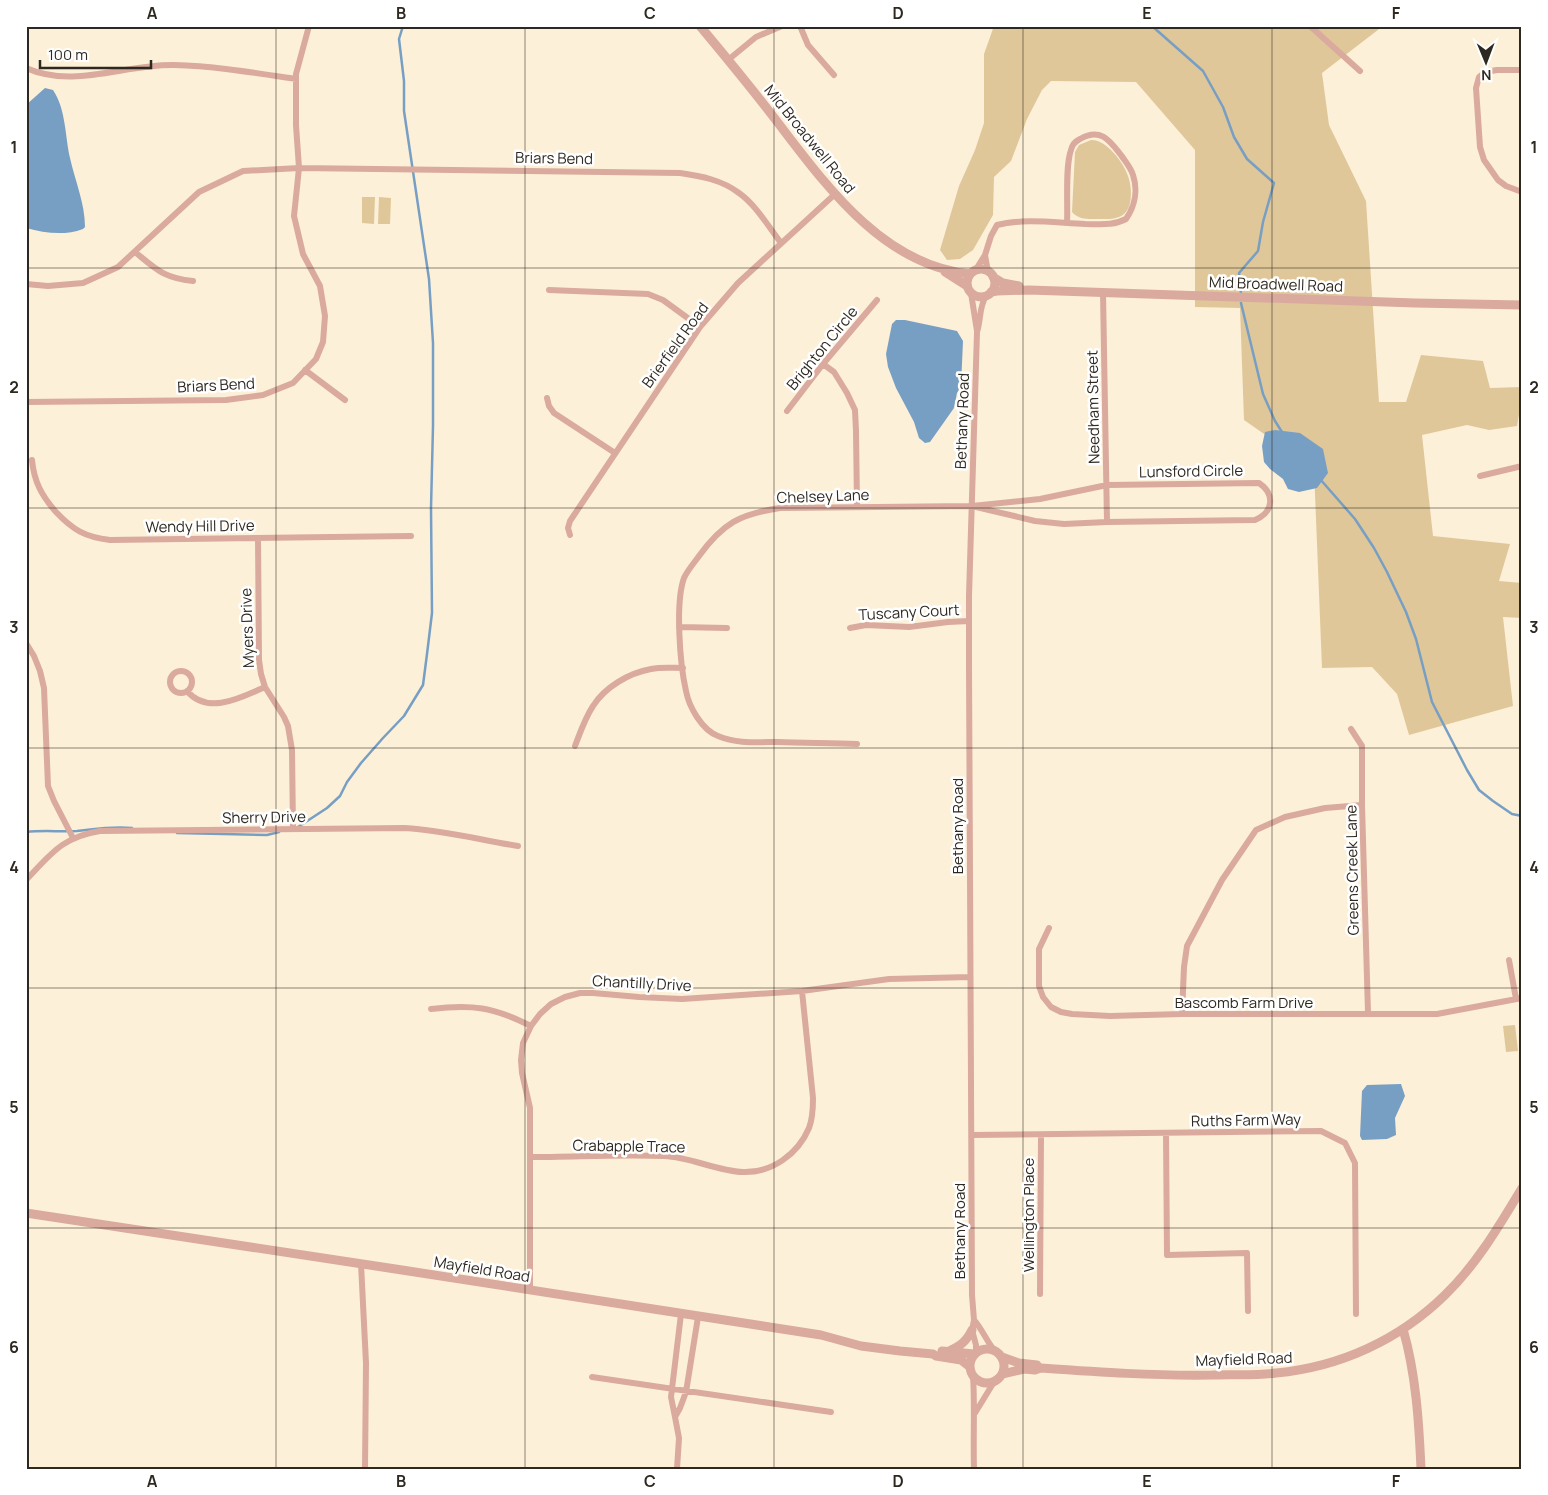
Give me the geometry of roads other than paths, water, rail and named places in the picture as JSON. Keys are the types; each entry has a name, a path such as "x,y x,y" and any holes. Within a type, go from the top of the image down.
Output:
{"street":[{"path":"299,168 296,125 296,79 309,26"},
{"name":"Mid Broadwell Road","path":"700,26 834,194 871,230 910,255 939,268 969,289"},
{"path":"728,60 756,37 782,26"},
{"path":"800,26 808,45 834,75"},
{"path":"1310,26 1360,71"},
{"path":"26,68 48,75 70,77 173,65 234,70 296,79"},
{"path":"1522,70 1485,72 1479,77 1476,88 1480,147 1484,160 1498,180 1506,186 1522,192"},
{"path":"985,255 994,286 989,294 977,297 969,289 967,279 985,255 996,225 1010,222 1113,224 1126,219 1134,205 1135,188 1133,175 1129,166 1104,136 1097,134 1089,135 1077,141 1071,148 1068,163 1067,223"},
{"name":"Briars Bend","path":"26,284 48,286 83,283 118,266 199,192 243,171 299,168 680,173 697,175 718,182 738,192 750,203 781,243"},
{"name":"Briars Bend","path":"26,402 226,400 263,395 293,383 316,358 323,342 325,316 320,286 303,254 294,216 299,168"},
{"name":"Brierfield Road","path":"570,535 568,528 570,521 700,327 738,283 834,194"},
{"path":"135,252 158,272 193,281"},
{"name":"Mid Broadwell Road","path":"939,268 973,272"},
{"path":"973,272 982,269 990,274"},
{"name":"Mid Broadwell Road","path":"990,274 1003,283 1029,290"},
{"name":"Bethany Road","path":"969,289 977,332"},
{"path":"549,290 648,294 662,300 700,327"},
{"name":"Mid Broadwell Road","path":"989,294 1002,290 1029,290 1522,305"},
{"name":"Needham Street","path":"1104,292 1108,522"},
{"name":"Bethany Road","path":"975,1354 976,1345 972,1330 974,1320 972,1295 970,977 970,621 977,332 981,307 989,294"},
{"name":"Brighton Circle","path":"787,411 823,364 877,300"},
{"path":"823,364 834,372 855,410 857,506"},
{"path":"305,370 345,400"},
{"path":"547,398 549,406 554,413 615,453"},
{"name":"Wendy Hill Drive","path":"32,460 36,481 46,500 69,525 89,536 110,540 410,536"},
{"path":"1480,476 1522,466"},
{"name":"Lunsford Circle","path":"1259,483 1266,488 1270,497 1270,506 1263,517 1256,520 1064,524 1035,521 972,506 1041,499 1107,485 1259,483"},
{"name":"Chelsey Lane","path":"857,744 744,743 717,736 707,729 693,710 686,692 679,627 680,591 685,576 709,542 725,526 744,516 791,507 972,506"},
{"name":"Myers Drive","path":"258,538 259,660 265,687 284,717 291,736 293,829"},
{"name":"Tuscany Court","path":"850,628 866,625 909,627 970,621"},
{"path":"679,627 727,628"},
{"path":"26,643 40,671 44,688 48,786 73,838"},
{"path":"574,746 593,706 617,683 631,675 651,669 683,668"},
{"path":"188,691 195,699 210,703 225,703 265,687"},
{"name":"Greens Creek Lane","path":"1351,729 1362,746 1368,1013"},
{"path":"1182,1014 1186,946 1222,880 1256,830 1285,816 1324,808 1362,805"},
{"name":"Sherry Drive","path":"26,880 53,851 73,838 100,831 422,829 449,832 518,846"},
{"name":"Bascomb Farm Drive","path":"1049,928 1039,949 1039,986 1051,1007 1061,1012 1072,1014 1110,1016 1447,1012 1519,998"},
{"path":"1509,960 1519,998"},
{"name":"Chantilly Drive","path":"530,1290 530,1108 521,1060 523,1043 530,1026 551,1004 565,997 592,992 639,998 682,999 802,991 889,979 970,977"},
{"name":"Crabapple Trace","path":"530,1158 665,1156 744,1172 763,1169 781,1162 793,1152 802,1140 809,1127 813,1112 802,991"},
{"path":"431,1009 457,1006 483,1008 509,1015 530,1026"},
{"name":"Ruths Farm Way","path":"972,1135 1321,1131 1345,1143 1355,1163 1356,1314"},
{"path":"1166,1133 1167,1254 1247,1253 1248,1311"},
{"name":"Wellington Place","path":"1040,1294 1041,1135"},
{"name":"Mayfield Road","path":"1002,1374 1024,1369 1035,1370 1041,1368 1114,1374 1277,1373 1306,1369 1341,1360 1374,1346 1403,1329 1438,1302 1481,1254 1522,1188"},
{"name":"Mayfield Road","path":"26,1213 821,1335 861,1346 900,1352 933,1354 961,1360 972,1371"},
{"path":"361,1264 366,1363 365,1469"},
{"path":"678,1469 679,1438 671,1397 681,1314"},
{"path":"675,1417 686,1392 698,1317"},
{"name":"Bethany Road","path":"974,1320 994,1350"},
{"path":"1403,1329 1408,1346 1415,1393 1421,1469"},
{"path":"948,1351 961,1345 968,1338 972,1330"},
{"path":"974,1469 975,1413 971,1359 975,1354 985,1349 994,1350 1002,1357 1005,1366 1002,1374 994,1382 975,1413"},
{"name":"Mayfield Road","path":"933,1354 936,1351 975,1354"},
{"name":"Mayfield Road","path":"1002,1357 1036,1365 1041,1368"},
{"path":"972,1371 981,1382 994,1382"},
{"path":"592,1377 831,1412"}],"water":[{"path":"45,88 53,90 60,106 70,158 82,201 85,227 76,231 54,233 26,228 26,105"},
{"path":"896,320 905,320 957,331 963,341 961,386 957,393 954,408 930,442 925,443 919,438 914,422 896,388 888,367 886,354 892,324"},
{"path":"1275,430 1300,433 1323,449 1328,473 1317,488 1299,492 1288,489 1283,479 1264,462 1262,446 1265,432"},
{"path":"1401,1084 1405,1096 1395,1118 1396,1135 1387,1139 1362,1140 1360,1136 1362,1091 1367,1085"}],"waterway":[{"path":"298,827 327,808 340,796 347,782 361,763 404,716 423,685 432,613 433,343 429,279 404,111 404,81 399,39 403,26"},
{"path":"1152,26 1203,71 1223,107 1234,137 1247,159 1274,183 1263,222 1258,251 1239,273 1241,294"},
{"path":"1241,303 1263,394 1282,432"},
{"path":"1320,479 1355,519 1387,572 1406,612 1416,639 1432,702 1467,770 1479,790 1512,814 1522,816"},
{"path":"26,832 132,828"},
{"path":"177,833 267,835 279,832"}]}
